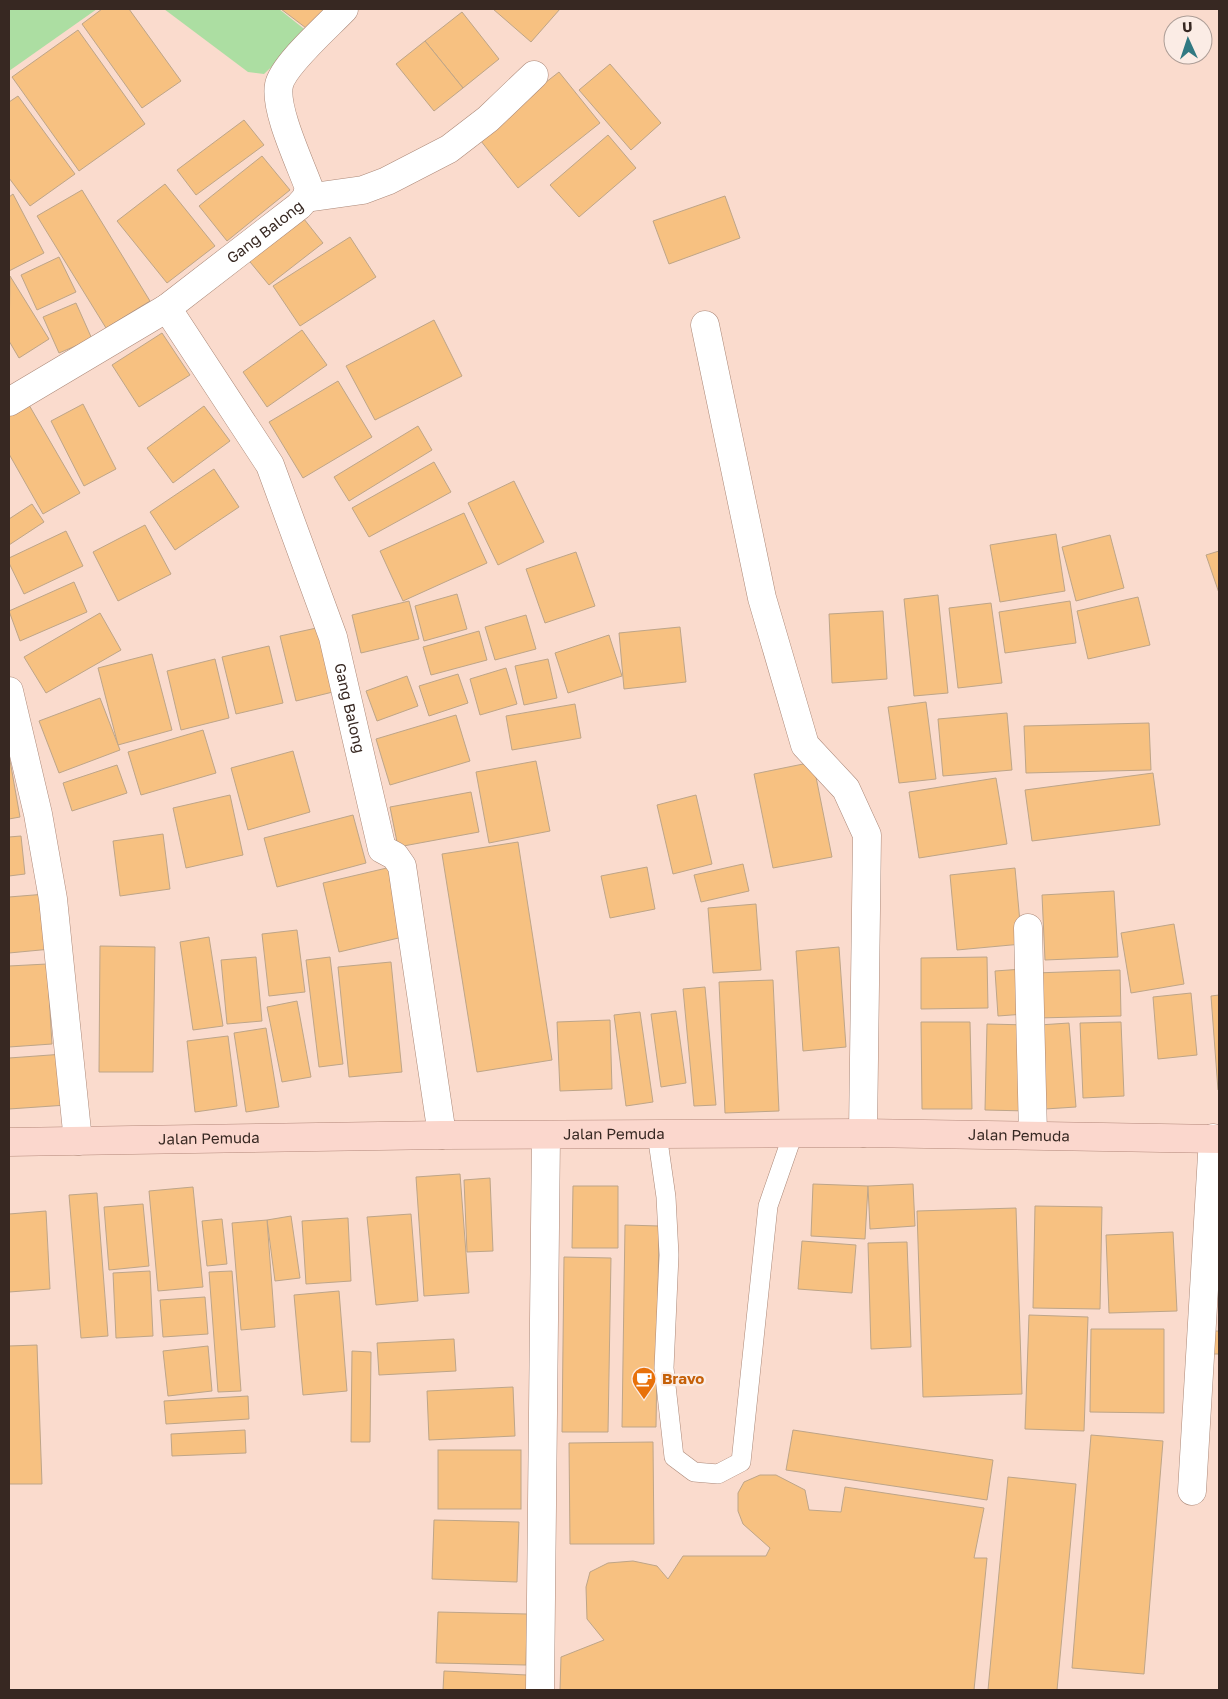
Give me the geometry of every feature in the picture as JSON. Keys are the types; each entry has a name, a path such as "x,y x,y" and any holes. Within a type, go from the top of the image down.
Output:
{"main road":[{"name":"Jalan Pemuda","path":"9,1142 546,1134 1033,1134 1216,1138"}],"street":[{"name":"Gang Balong","path":"9,402 167,308 300,206 306,198 309,188 279,106 279,84 287,68 344,9"},
{"path":"306,198 363,190 387,181 449,149 488,119 534,75"},
{"name":"Gang Balong","path":"167,308 270,465 333,637 382,849 395,856 402,866 442,1135"},
{"path":"705,325 762,598 805,745 846,789 867,835 863,1133"},
{"path":"9,691 38,814 53,899 78,1141"},
{"path":"1028,928 1033,1134"},
{"path":"540,1690 546,1134"},
{"path":"1192,1491 1216,1138"}],"lane":[{"path":"658,1134 669,1255 664,1368 674,1457 694,1472 718,1474 741,1462 768,1206 793,1134"}],"green space":[{"path":"9,9 97,9 9,71"},
{"path":"164,9 279,9 308,32 264,74 248,72"}],"building":[{"path":"102,9 129,9 181,81 142,108 82,24"},
{"path":"281,9 327,9 310,31"},
{"path":"493,9 560,9 531,42"},
{"path":"462,12 499,59 463,88 425,41"},
{"path":"78,30 145,124 79,171 12,77"},
{"path":"425,41 463,88 434,111 396,64"},
{"path":"610,64 661,123 631,150 579,90"},
{"path":"559,72 600,123 518,188 477,136"},
{"path":"18,96 75,174 30,206 9,178 9,102"},
{"path":"244,120 264,145 196,195 177,170"},
{"path":"608,135 636,168 579,217 550,185"},
{"path":"262,156 290,190 227,241 199,206"},
{"path":"165,184 215,246 167,283 117,221"},
{"path":"82,190 150,301 106,328 37,216"},
{"path":"13,194 44,253 9,271 9,197"},
{"path":"725,196 740,238 669,264 653,221"},
{"path":"300,214 323,243 269,285 246,257"},
{"path":"350,237 376,277 300,326 273,286"},
{"path":"59,257 76,292 37,310 21,275"},
{"path":"10,276 49,339 19,358 9,341"},
{"path":"76,303 92,339 59,353 43,317"},
{"path":"434,320 462,376 375,420 346,366"},
{"path":"302,330 327,365 267,407 243,372"},
{"path":"162,333 190,375 139,407 112,365"},
{"path":"338,381 372,437 303,478 269,422"},
{"path":"83,404 116,469 84,486 51,421"},
{"path":"29,405 80,493 43,514 9,454 9,416"},
{"path":"204,406 230,441 173,483 147,448"},
{"path":"418,426 432,450 349,501 334,477"},
{"path":"434,462 451,492 369,537 352,508"},
{"path":"214,469 239,507 175,550 150,512"},
{"path":"514,481 544,542 498,565 468,503"},
{"path":"32,504 44,522 9,545 9,519"},
{"path":"464,513 487,563 403,601 380,551"},
{"path":"145,525 171,574 118,601 93,552"},
{"path":"66,531 83,566 24,594 9,563 9,558"},
{"path":"1056,534 1065,591 1000,602 990,545"},
{"path":"1110,535 1124,588 1076,601 1062,547"},
{"path":"1219,551 1219,593 1206,555"},
{"path":"576,552 595,606 545,623 526,569"},
{"path":"74,582 87,612 20,641 9,611"},
{"path":"457,594 467,629 424,641 415,606"},
{"path":"938,595 948,693 914,696 904,599"},
{"path":"1138,597 1150,645 1088,659 1077,611"},
{"path":"409,601 419,639 361,653 352,615"},
{"path":"1070,601 1076,643 1005,653 999,612"},
{"path":"991,603 1002,683 958,688 949,608"},
{"path":"883,611 887,679 832,683 829,614"},
{"path":"100,613 121,650 46,693 24,657"},
{"path":"526,615 536,649 495,660 485,627"},
{"path":"321,627 337,691 296,701 280,636"},
{"path":"680,627 686,682 624,689 619,633"},
{"path":"479,631 487,660 431,675 423,647"},
{"path":"609,635 622,676 568,693 555,653"},
{"path":"269,646 283,703 236,714 222,657"},
{"path":"152,654 172,730 118,745 98,668"},
{"path":"215,659 229,718 181,730 167,671"},
{"path":"548,659 557,698 524,705 515,666"},
{"path":"506,668 517,704 480,715 470,679"},
{"path":"458,674 468,703 429,716 419,686"},
{"path":"407,676 418,706 377,721 366,691"},
{"path":"100,698 120,750 59,773 39,721"},
{"path":"926,702 936,779 899,783 888,707"},
{"path":"575,704 581,738 512,750 506,716"},
{"path":"1007,713 1012,770 943,776 938,719"},
{"path":"456,715 470,761 390,785 376,739"},
{"path":"1149,723 1151,770 1026,773 1024,726"},
{"path":"203,730 216,773 141,795 128,752"},
{"path":"293,751 310,812 248,830 231,768"},
{"path":"9,755 20,817 9,819"},
{"path":"536,761 550,831 489,843 476,772"},
{"path":"813,762 832,857 773,868 754,774"},
{"path":"117,765 127,793 72,811 63,783"},
{"path":"1153,773 1160,825 1032,841 1025,790"},
{"path":"996,778 1007,844 919,858 909,792"},
{"path":"471,792 479,832 398,847 390,807"},
{"path":"230,795 243,855 186,868 173,808"},
{"path":"696,795 712,864 673,874 657,805"},
{"path":"353,815 366,863 277,887 264,838"},
{"path":"163,834 170,889 120,896 113,841"},
{"path":"21,836 25,874 9,876 9,837"},
{"path":"518,842 552,1060 477,1072 442,854"},
{"path":"743,864 749,891 701,902 694,875"},
{"path":"391,867 407,936 339,952 323,883"},
{"path":"647,867 655,909 610,918 601,876"},
{"path":"1015,868 1022,944 957,950 950,875"},
{"path":"1114,891 1118,957 1045,960 1042,895"},
{"path":"46,894 51,949 9,953 9,897"},
{"path":"756,904 761,970 713,973 708,908"},
{"path":"1174,924 1184,984 1131,993 1121,933"},
{"path":"297,930 305,992 269,996 262,934"},
{"path":"209,937 223,1026 193,1030 180,942"},
{"path":"100,946 155,947 153,1072 99,1072"},
{"path":"839,947 846,1047 803,1051 796,951"},
{"path":"256,957 262,1021 227,1024 221,960"},
{"path":"330,957 343,1064 319,1067 306,960"},
{"path":"987,957 988,1008 921,1009 921,958"},
{"path":"391,962 402,1072 349,1077 338,967"},
{"path":"47,964 52,1044 9,1047 9,966"},
{"path":"1023,969 1025,1014 998,1016 995,971"},
{"path":"1120,970 1121,1016 1037,1018 1035,973"},
{"path":"773,980 779,1111 725,1113 719,982"},
{"path":"705,987 716,1105 694,1106 683,989"},
{"path":"1191,993 1197,1055 1158,1059 1153,997"},
{"path":"1219,995 1219,1090 1218,1090 1211,996"},
{"path":"297,1001 311,1077 282,1082 267,1007"},
{"path":"676,1011 686,1083 661,1087 651,1014"},
{"path":"640,1012 653,1102 626,1106 614,1015"},
{"path":"610,1020 612,1089 560,1091 557,1022"},
{"path":"921,1022 970,1022 972,1109 922,1109"},
{"path":"1121,1022 1124,1096 1083,1098 1080,1023"},
{"path":"1069,1023 1076,1107 1045,1109 1039,1025"},
{"path":"987,1024 1028,1025 1027,1111 985,1110"},
{"path":"266,1028 279,1107 246,1112 234,1033"},
{"path":"228,1036 237,1106 195,1112 187,1041"},
{"path":"64,1054 67,1105 9,1109 9,1058"},
{"path":"460,1174 469,1293 424,1296 416,1177"},
{"path":"490,1178 493,1251 467,1252 464,1180"},
{"path":"813,1184 868,1186 865,1239 811,1236"},
{"path":"913,1184 915,1226 870,1229 868,1186"},
{"path":"573,1186 618,1186 618,1248 572,1248"},
{"path":"193,1187 203,1287 158,1291 149,1191"},
{"path":"97,1193 108,1336 81,1338 69,1195"},
{"path":"143,1204 149,1266 109,1270 104,1207"},
{"path":"1035,1206 1102,1207 1100,1309 1033,1308"},
{"path":"1016,1208 1022,1394 923,1397 917,1211"},
{"path":"46,1211 50,1289 9,1292 9,1214"},
{"path":"411,1214 418,1301 376,1305 367,1217"},
{"path":"291,1216 300,1278 275,1281 267,1220"},
{"path":"348,1218 351,1281 306,1284 302,1221"},
{"path":"222,1219 227,1264 207,1266 202,1221"},
{"path":"267,1220 275,1327 241,1330 232,1223"},
{"path":"625,1225 659,1226 656,1427 622,1427"},
{"path":"1173,1232 1177,1311 1109,1313 1106,1235"},
{"path":"802,1241 856,1245 852,1293 798,1289"},
{"path":"907,1242 911,1347 871,1349 868,1243"},
{"path":"564,1257 611,1258 608,1432 562,1432"},
{"path":"150,1271 153,1336 116,1338 113,1273"},
{"path":"232,1271 241,1391 218,1392 209,1272"},
{"path":"339,1291 347,1391 303,1395 294,1295"},
{"path":"205,1297 208,1334 163,1337 160,1300"},
{"path":"1029,1315 1088,1317 1084,1431 1025,1429"},
{"path":"1091,1329 1164,1329 1164,1413 1090,1412"},
{"path":"1211,1331 1219,1331 1219,1354 1211,1354"},
{"path":"454,1339 456,1371 379,1375 377,1343"},
{"path":"37,1345 42,1484 9,1484 9,1346"},
{"path":"208,1346 212,1391 168,1396 163,1351"},
{"path":"352,1351 371,1352 370,1442 351,1442"},
{"path":"513,1387 515,1436 429,1440 427,1391"},
{"path":"248,1396 249,1419 166,1424 164,1401"},
{"path":"245,1430 246,1453 172,1456 171,1434"},
{"path":"793,1430 993,1460 987,1500 786,1470"},
{"path":"1091,1435 1163,1441 1144,1674 1072,1668"},
{"path":"653,1442 654,1544 570,1544 569,1443"},
{"path":"438,1450 521,1450 521,1509 438,1509"},
{"path":"760,1475 776,1475 805,1490 809,1510 841,1512 845,1487 984,1508 974,1558 987,1558 974,1690 560,1690 561,1657 604,1640 587,1619 586,1587 590,1572 608,1563 633,1561 657,1566 668,1579 683,1556 766,1556 770,1548 743,1524 738,1511 738,1493 744,1482"},
{"path":"1008,1477 1076,1484 1057,1690 988,1690"},
{"path":"434,1520 519,1522 517,1582 432,1579"},
{"path":"438,1612 527,1614 526,1665 436,1663"},
{"path":"444,1671 527,1675 527,1690 443,1690"}],"place":[{"name":"Bravo","path":"644,1400"}]}
